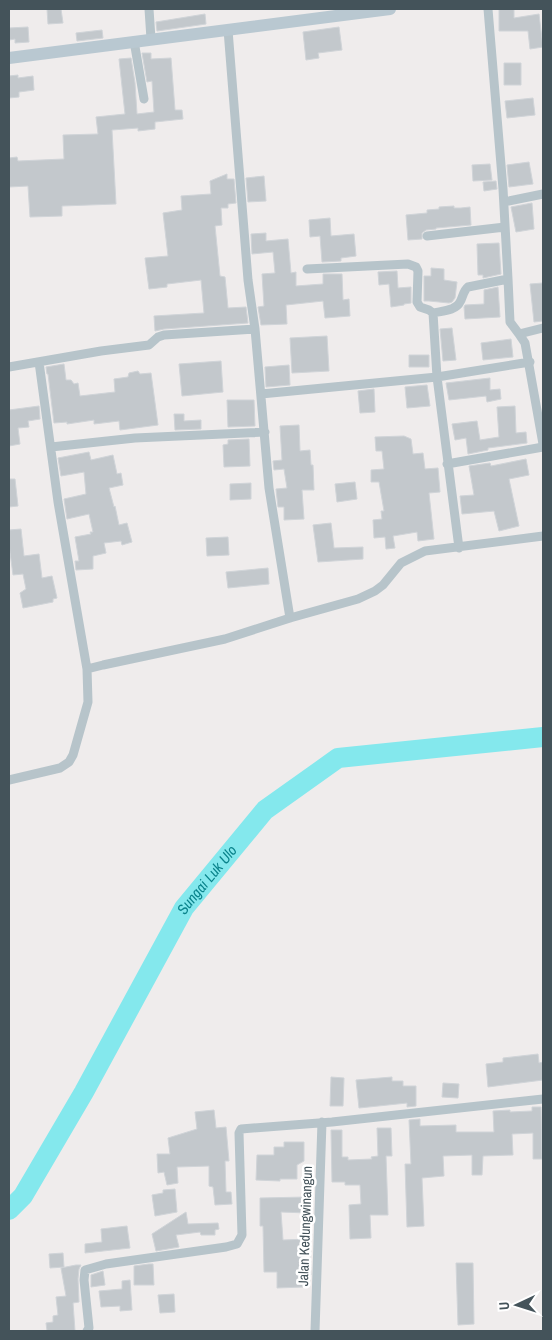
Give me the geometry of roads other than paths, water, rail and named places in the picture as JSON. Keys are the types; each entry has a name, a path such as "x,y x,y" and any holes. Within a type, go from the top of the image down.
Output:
{"main road":[{"path":"9,58 390,9"}],"street":[{"path":"149,9 151,39"},
{"path":"447,464 543,446 530,362 525,343 510,322 504,202 488,9"},
{"path":"228,30 248,280 255,329 270,496 290,618"},
{"path":"134,41 144,99"},
{"path":"504,202 543,194"},
{"path":"427,236 505,226"},
{"path":"307,269 408,264 413,265 418,272 417,302 420,307 430,310 433,321 437,377 459,548"},
{"path":"433,321 459,305 468,287 508,279"},
{"path":"519,334 543,328"},
{"path":"9,367 101,351 149,345 164,335 255,329"},
{"path":"9,780 60,768 69,762 73,755 88,702 87,669 58,502 39,362"},
{"path":"261,394 437,377 530,362"},
{"path":"51,447 134,438 265,432"},
{"path":"87,669 225,638 358,599 383,585 402,563 425,552 543,536"},
{"path":"87,1331 89,1328 84,1280 85,1270 106,1264 237,1244 242,1235 238,1133 241,1129 543,1099"},
{"name":"Jalan Kedungwinangun","path":"315,1331 322,1122"}],"waterway":[{"name":"Sungai Luk Ulo","path":"9,1210 23,1196 84,1092 184,908 265,810 338,758 543,737"}]}
